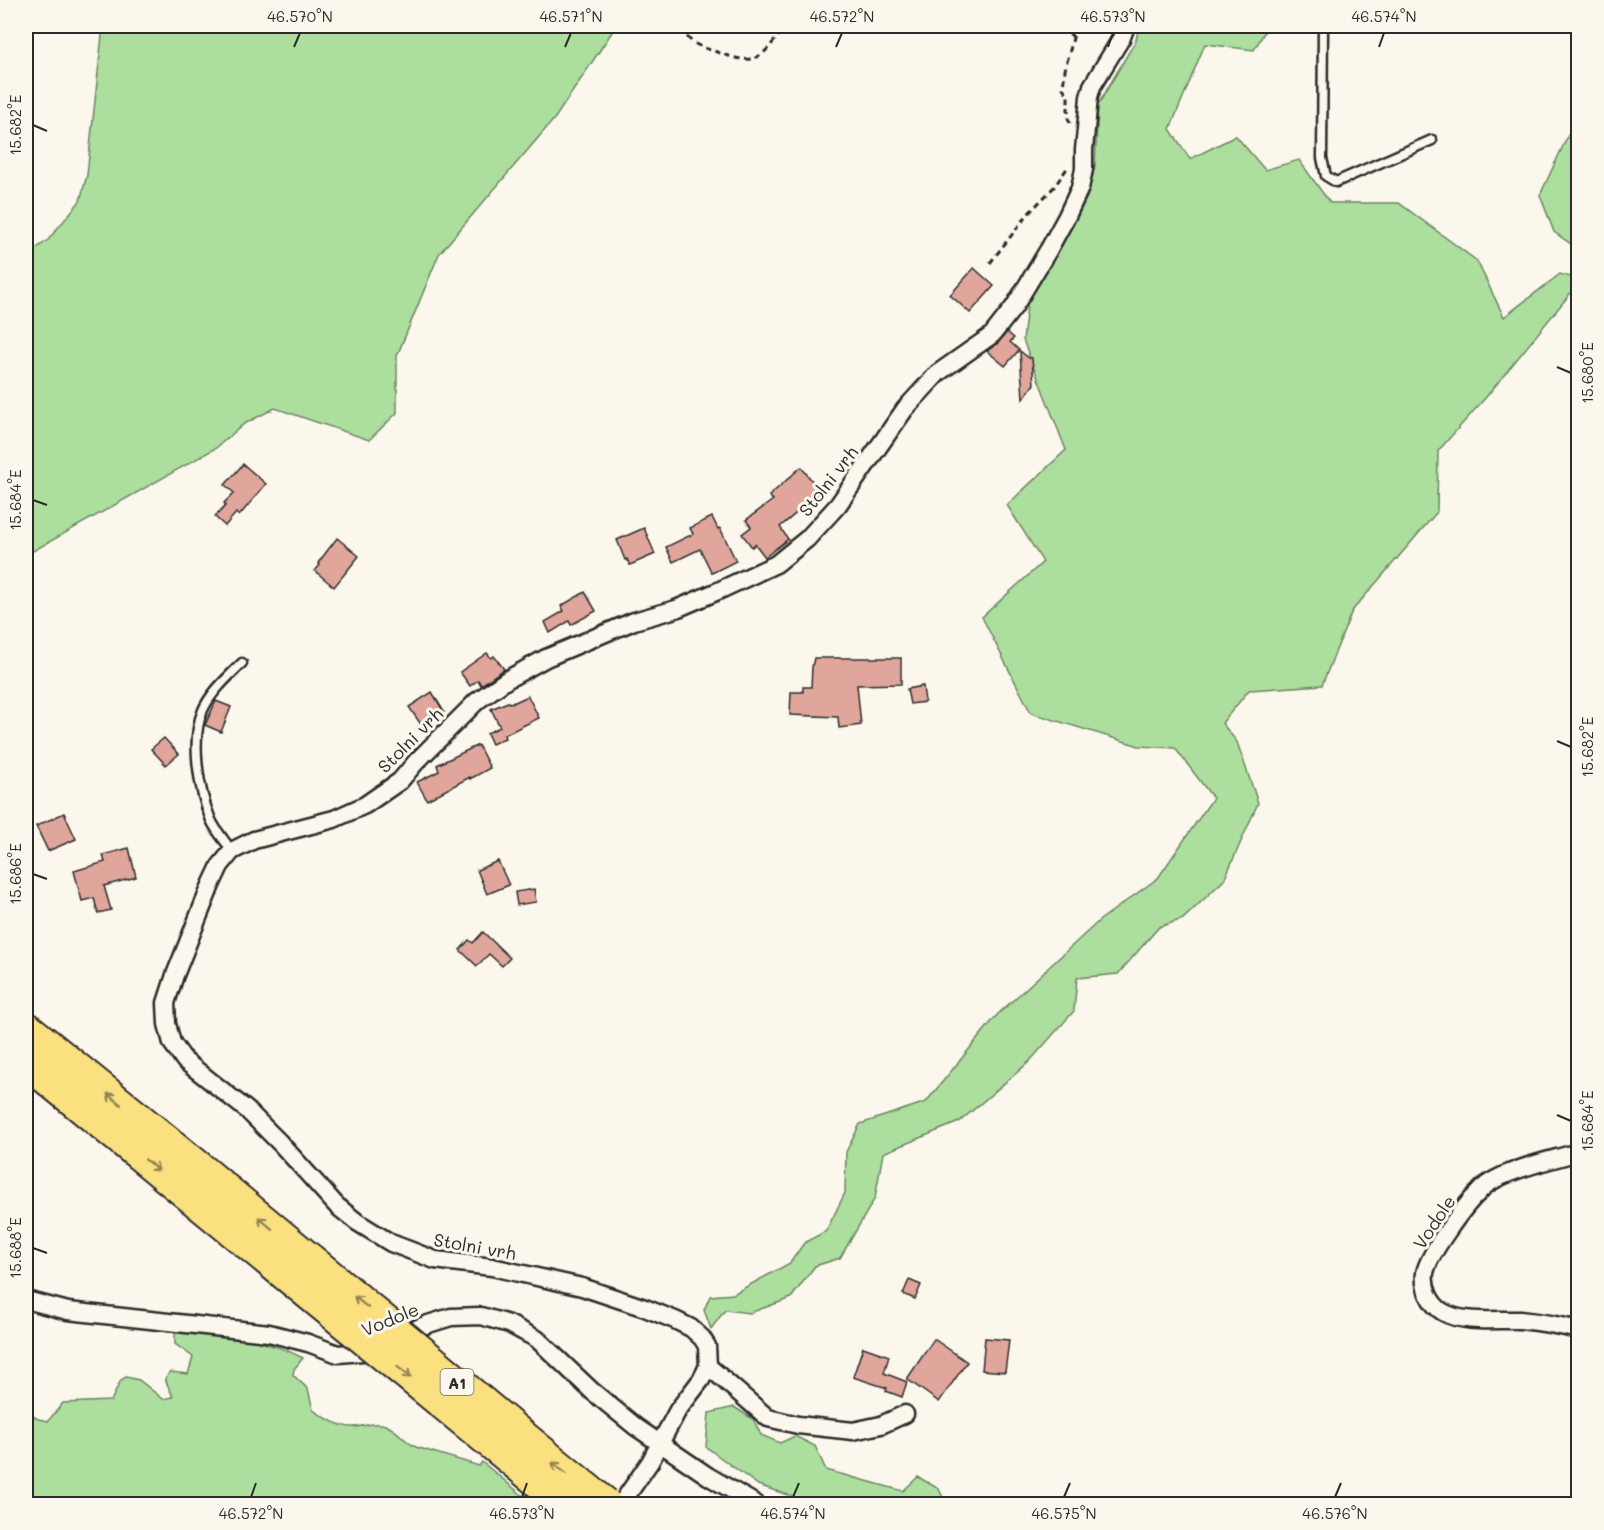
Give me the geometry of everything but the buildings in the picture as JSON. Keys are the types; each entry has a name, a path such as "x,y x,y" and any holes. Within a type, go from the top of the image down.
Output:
{"highway":[{"name":"A1","path":"26,1028 193,1163 302,1271 566,1504"},
{"name":"A1","path":"26,1061 302,1271 406,1339 604,1504"}],"street":[{"name":"Stolni vrh","path":"708,1366 707,1346 702,1338 691,1328 645,1308 582,1287 492,1267 435,1260 410,1252 369,1231 337,1206 247,1110 185,1061 172,1043 167,1024 166,1003 174,975 211,885 220,866 232,851 254,840 334,819 365,805 400,781 477,701 508,679 556,654 634,621 676,609 776,564 807,539 838,505 911,402 938,373 992,335 1014,307 1054,240 1080,188 1092,86 1122,37 1126,26"},
{"name":"Vodole","path":"1578,1152 1496,1179 1478,1192 1447,1232 1425,1272 1426,1290 1431,1300 1442,1312 1461,1318 1553,1323 1578,1330"},
{"name":"Vodole","path":"26,1300 68,1311 269,1333 338,1354 363,1352 425,1325 451,1317 481,1316 509,1324 537,1339 591,1391 659,1443 708,1476 756,1504"},
{"path":"621,1504 650,1462 678,1410 701,1380 708,1366 768,1418 798,1425 853,1431 881,1425 904,1414"}],"lane":[{"path":"1323,26 1322,158 1326,176 1336,182 1432,140"},
{"path":"232,851 212,822 204,797 197,756 197,730 203,709 218,688 242,663"}],"path":[{"path":"690,26 688,38 693,44 732,58 752,60 764,53 786,26"},
{"path":"1062,26 1073,37"},
{"path":"1068,95 1063,88 1065,70 1076,26"},
{"path":"990,263 1028,213 1054,187 1070,163"}],"green space":[{"path":"103,26 616,26 555,118 439,254 397,356 397,413 369,440 275,408 244,424 216,448 26,555 26,256 48,240 80,201 87,175"},
{"path":"1139,26 1268,26 1254,50 1205,44 1170,129 1190,159 1236,136 1265,170 1299,160 1330,203 1399,203 1477,261 1504,317 1560,274 1578,279 1578,284 1487,396 1438,451 1437,512 1352,611 1322,685 1249,690 1222,723 1237,742 1258,803 1224,880 1183,919 1159,927 1118,974 1077,978 1074,1011 1029,1062 959,1122 883,1153 875,1198 840,1258 815,1266 791,1298 750,1313 725,1310 711,1329 704,1310 710,1296 733,1294 790,1263 804,1243 826,1231 845,1193 846,1152 860,1124 926,1102 997,1015 1100,920 1158,878 1213,798 1175,748 1139,746 1031,713 982,617 1043,562 1007,505 1066,450 1023,340 1028,298 1087,197 1095,166 1098,105 1136,40"},
{"path":"1578,114 1578,249 1554,232 1540,195"},
{"path":"175,1331 257,1341 303,1358 294,1369 293,1375 308,1389 313,1410 317,1413 347,1427 385,1425 416,1447 479,1466 482,1462 533,1504 26,1504 26,1411 38,1419 48,1421 63,1403 111,1401 121,1380 126,1377 139,1380 163,1399 173,1397 165,1379 170,1372 188,1374 193,1357 175,1344"},
{"path":"734,1407 753,1419 761,1435 780,1443 795,1436 815,1446 826,1470 903,1491 918,1477 939,1489 946,1504 815,1504 758,1485 706,1447 709,1413"}]}
